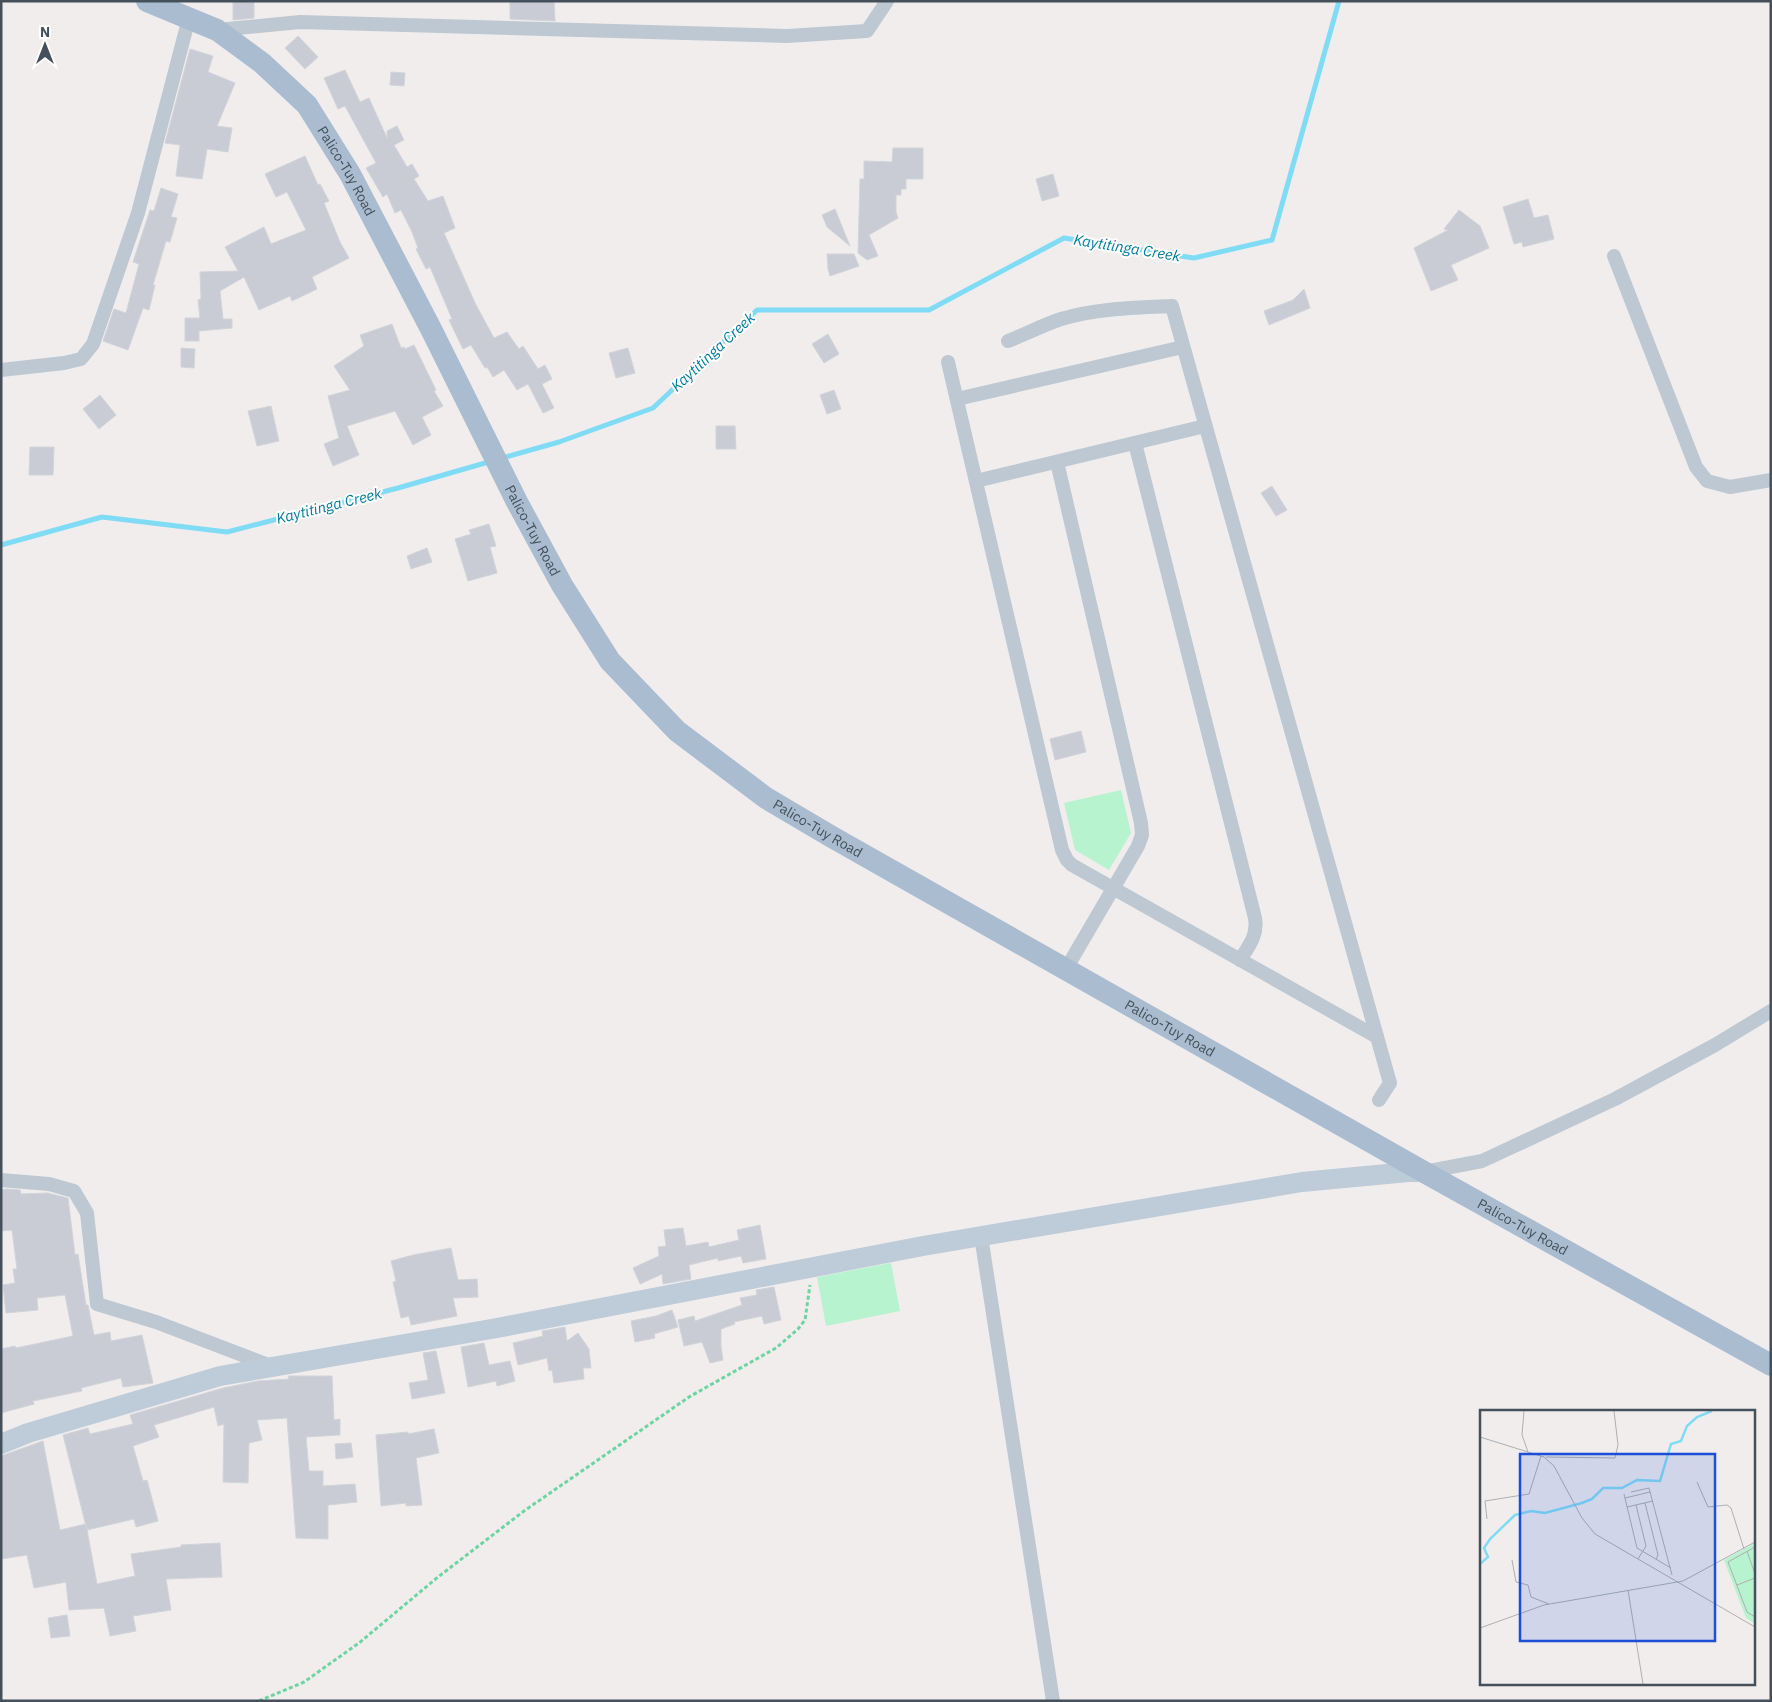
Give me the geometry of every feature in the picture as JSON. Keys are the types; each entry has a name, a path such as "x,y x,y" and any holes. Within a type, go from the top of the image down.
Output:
{"main road":[{"name":"Palico-Tuy Road","path":"148,1 217,30 262,63 307,105 350,174 517,502 562,585 610,661 677,731 766,798 1424,1172 1771,1365"}],"street":[{"path":"217,30 300,22 787,36 867,31 887,1"},
{"path":"1,370 64,363 81,359 93,344 138,213 189,18"},
{"path":"1614,256 1696,467 1708,481 1730,487 1771,480"},
{"path":"1008,341 1061,320 1086,313 1115,308 1172,306 1390,1083 1380,1100"},
{"path":"957,399 1183,347"},
{"path":"948,362 1062,850 1067,860 1072,865 1377,1037"},
{"path":"976,481 1205,426"},
{"path":"1135,443 1255,918 1256,927 1253,939 1240,960"},
{"path":"1058,462 1142,823 1142,835 1138,846 1066,969"},
{"path":"1,1444 28,1433 220,1376 497,1328 981,1236 1302,1182 1424,1172 1482,1161 1615,1099 1715,1045 1771,1011"},
{"path":"1,1180 49,1184 74,1190 87,1213 97,1304 156,1322 274,1367"},
{"path":"981,1236 1053,1701"}],"path":[{"path":"260,1701 304,1682 359,1643 438,1577 524,1512 689,1397 776,1348 798,1329 804,1320 813,1267"}],"green space":[{"path":"1121,790 1131,833 1109,870 1075,850 1064,803"},
{"path":"891,1263 900,1311 826,1326 817,1277"}],"building":[{"path":"233,1 254,1 254,18 233,20"},
{"path":"510,1 554,1 555,21 510,19"},
{"path":"298,36 318,57 305,69 285,48"},
{"path":"190,49 213,56 208,72 235,83 217,126 232,128 228,152 207,149 202,179 176,176 180,145 165,143"},
{"path":"345,70 360,102 369,98 387,138 387,131 397,126 404,140 394,145 407,167 412,164 419,176 414,179 428,201 443,196 455,228 444,233 476,305 494,338 507,332 519,349 523,346 538,369 545,365 552,379 542,384 554,408 543,413 528,384 517,390 504,370 493,377 471,345 463,349 449,320 452,319 430,267 426,269 416,249 418,248 412,232 401,210 395,213 387,194 383,197 366,168 376,163 345,106 338,109 324,78"},
{"path":"391,72 405,73 404,86 390,85"},
{"path":"893,148 923,148 923,179 906,179 906,189 901,189 901,195 896,195 898,218 869,235 878,256 867,260 858,253 860,179 864,179 864,161 892,162"},
{"path":"305,156 318,185 320,184 329,201 324,203 340,242 349,258 312,277 317,289 292,301 290,296 259,310 244,277 220,291 223,319 232,319 232,328 199,331 199,341 185,341 185,318 200,318 198,300 201,299 200,272 238,271 225,247 264,227 271,244 306,230 287,192 276,197 265,174"},
{"path":"1053,174 1059,196 1042,201 1036,179"},
{"path":"161,188 178,194 171,217 177,218 170,242 166,241 153,285 155,285 149,310 143,308 128,350 103,341 114,309 126,313 139,264 133,262 150,210 154,211"},
{"path":"1528,199 1534,218 1548,215 1554,239 1523,247 1522,242 1514,244 1503,207"},
{"path":"835,209 850,246 827,227 822,215"},
{"path":"1459,210 1480,226 1489,248 1451,265 1458,280 1431,291 1414,248 1448,230 1444,229"},
{"path":"827,254 854,254 859,266 830,276"},
{"path":"1304,289 1310,308 1269,325 1264,311 1293,300"},
{"path":"392,324 401,348 404,347 405,349 414,345 436,390 434,391 443,406 422,417 431,435 413,445 395,411 347,426 359,455 333,466 324,444 339,438 328,396 350,390 334,366 364,346 360,335"},
{"path":"828,334 839,354 824,363 812,344"},
{"path":"181,348 195,349 194,368 181,367"},
{"path":"628,348 635,373 616,378 609,353"},
{"path":"834,390 841,409 827,414 820,395"},
{"path":"100,395 116,415 99,429 83,409"},
{"path":"271,406 279,441 257,446 248,411"},
{"path":"716,426 735,426 736,449 716,449"},
{"path":"30,447 54,447 53,475 29,475"},
{"path":"1272,486 1287,510 1276,516 1261,493"},
{"path":"489,524 496,546 490,547 497,573 468,581 455,539 471,534 469,530"},
{"path":"427,548 432,562 411,569 407,556"},
{"path":"1081,731 1086,752 1055,760 1050,739"},
{"path":"1,1190 20,1190 21,1194 47,1193 68,1198 75,1255 78,1254 86,1305 88,1305 94,1335 110,1332 111,1341 142,1335 153,1383 123,1387 121,1378 81,1388 82,1391 33,1401 34,1404 1,1413 1,1349 15,1346 16,1348 73,1336 65,1295 37,1298 38,1310 6,1313 3,1285 15,1283 13,1269 17,1269 12,1230 1,1231"},
{"path":"760,1225 766,1259 743,1263 741,1256 718,1261 718,1258 689,1265 691,1279 663,1284 662,1274 640,1284 633,1268 659,1256 658,1247 666,1246 664,1230 683,1228 686,1246 708,1242 709,1247 739,1240 737,1230"},
{"path":"451,1248 458,1280 477,1279 478,1297 453,1298 457,1316 411,1325 409,1316 401,1318 393,1282 396,1281 391,1261"},
{"path":"774,1287 781,1320 764,1324 762,1316 734,1322 735,1324 721,1329 723,1360 710,1363 702,1342 684,1346 678,1320 694,1316 695,1321 742,1305 740,1298 757,1295 756,1290"},
{"path":"672,1310 678,1327 654,1334 655,1338 635,1342 631,1321 656,1316"},
{"path":"565,1327 567,1341 578,1333 589,1349 591,1368 583,1368 584,1379 554,1383 552,1370 549,1371 547,1358 518,1365 513,1343 543,1336 542,1331"},
{"path":"484,1343 489,1365 510,1361 515,1381 497,1386 496,1381 468,1387 461,1347"},
{"path":"436,1351 445,1393 412,1399 409,1383 428,1380 423,1353"},
{"path":"288,1376 332,1376 334,1420 340,1419 340,1435 306,1437 309,1471 323,1471 323,1486 355,1484 357,1502 328,1505 328,1539 296,1538 287,1418 257,1420 262,1440 249,1443 248,1483 223,1482 224,1424 218,1426 214,1407 154,1425 159,1437 133,1446 143,1481 147,1480 158,1521 136,1527 134,1519 87,1530 63,1435 88,1428 90,1434 133,1424 130,1415 223,1388 258,1381 289,1379"},
{"path":"434,1429 439,1453 416,1458 422,1505 406,1506 406,1503 381,1506 376,1435 408,1432 408,1434"},
{"path":"43,1441 60,1530 86,1524 97,1584 135,1576 131,1554 181,1547 181,1545 220,1543 222,1577 166,1579 171,1610 133,1616 136,1631 110,1636 104,1608 69,1610 66,1582 34,1588 27,1555 1,1559 1,1456"},
{"path":"351,1443 353,1457 336,1459 335,1444"},
{"path":"67,1615 70,1636 51,1638 48,1618"}],"waterway":[{"name":"Kaytitinga Creek","path":"502,458 559,442 653,408 757,310 929,310 1064,238 1194,258 1272,240 1339,1"},
{"name":"Kaytitinga Creek","path":"1,545 102,517 227,532 398,488 492,461"}]}
